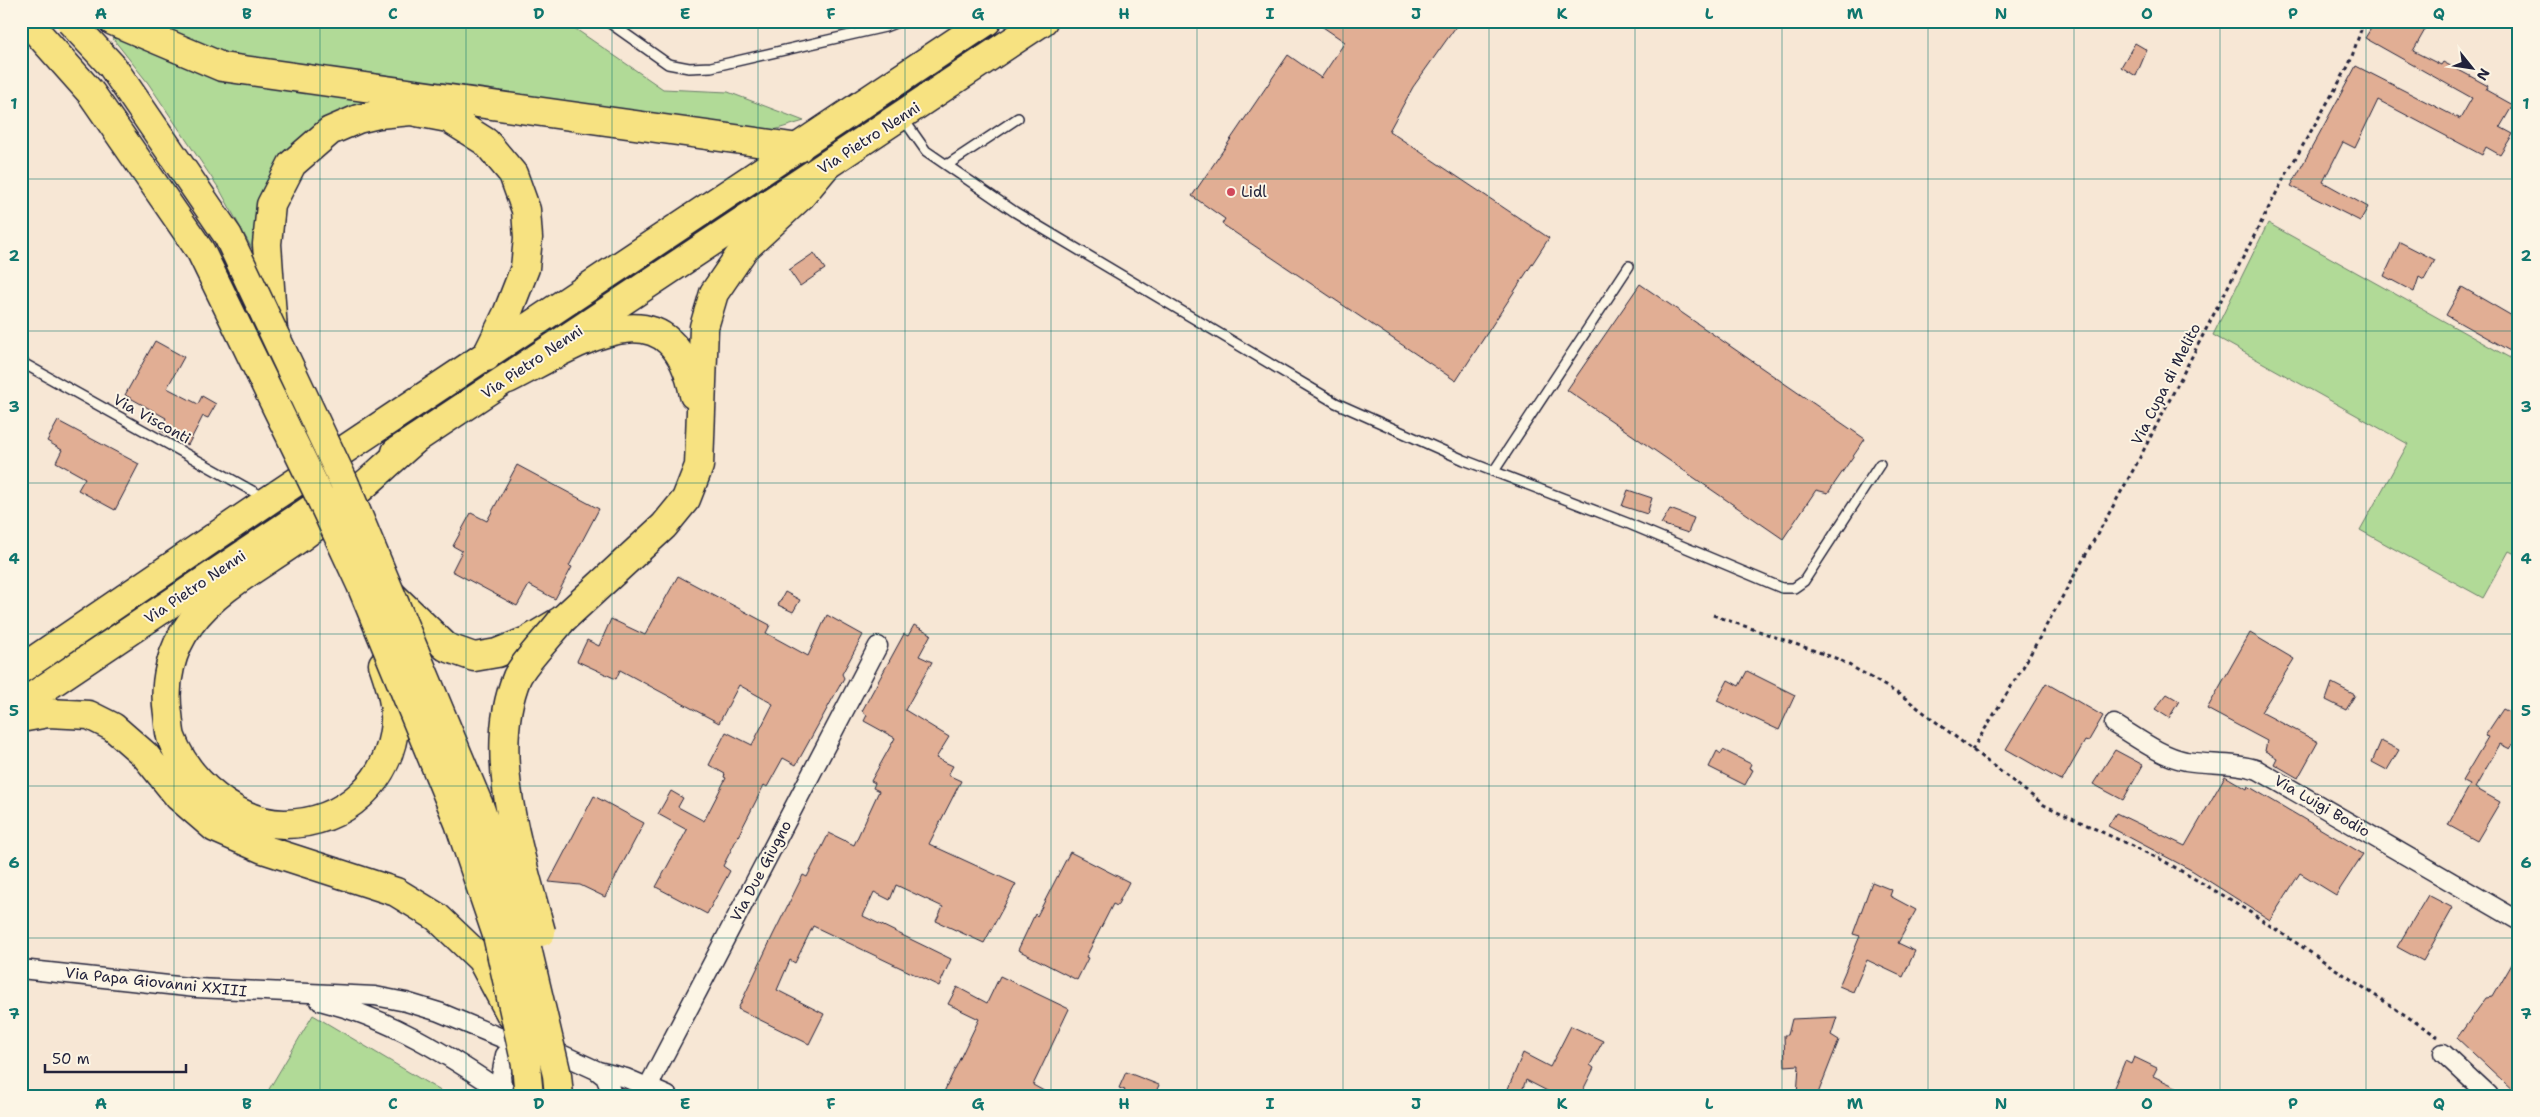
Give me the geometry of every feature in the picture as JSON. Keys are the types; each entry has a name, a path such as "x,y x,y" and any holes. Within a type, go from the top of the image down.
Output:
{"main road":[{"path":"27,21 91,92 201,252 361,585 459,823 497,935 530,1096"},
{"path":"70,21 112,66 228,236 344,482 480,808 524,931 558,1085"},
{"path":"113,21 222,67 799,148"},
{"path":"953,44 976,21"},
{"name":"Via Pietro Nenni","path":"22,668 269,500 987,21"},
{"name":"Via Pietro Nenni","path":"21,704 416,438 902,117 1043,21"},
{"path":"273,331 267,244 271,205 292,164 330,131 358,119 379,114 411,111 448,118 486,142 513,174 526,210 528,238 525,268 507,314 486,357"},
{"path":"558,1085 553,992 546,949 520,852 509,794 504,742 518,676 562,620 664,526 686,499 699,466 702,438 704,328 714,293 744,248 801,196 826,166"},
{"path":"508,379 604,332 623,327 652,331 671,342 686,364 702,438"},
{"path":"361,585 393,697 395,720 392,745 384,767 366,790 344,808 316,820 284,824 257,819 236,810 209,791 188,769 171,737 166,699 170,660 189,625 217,595 309,532 416,438"},
{"path":"390,592 446,647 474,657 496,653 527,641 562,620"},
{"path":"21,718 48,713 89,715 114,727 145,755 179,797 215,828 263,849 396,892 437,918 481,959 517,1036"}],"street":[{"name":"Via Due Giugno","path":"645,1091 878,646"},
{"name":"Via Luigi Bodio","path":"2114,724 2171,757 2186,761 2246,766 2263,772 2519,921"},
{"name":"Via Papa Giovanni XXIII","path":"21,969 196,988 290,994 375,996 406,1002 517,1036"},
{"name":"Via Papa Giovanni XXIII","path":"290,994 350,1009 395,1026 460,1064 509,1096"},
{"path":"509,1096 502,1085 501,1076 505,1055 517,1036 645,1091 668,1096"},
{"path":"2443,1053 2489,1096"},
{"path":"596,1070 605,1077 613,1096"}],"lane":[{"path":"607,21 668,64 689,68 711,67 885,27 900,21"},
{"path":"902,117 926,150 1015,212 1336,403 1494,471 1788,589 1800,586 1804,581 1880,464"},
{"path":"947,165 1018,118"},
{"path":"1494,471 1629,266"},
{"name":"Via Visconti","path":"21,362 269,500"}],"path":[{"name":"Via Cupa di Melito","path":"1972,750 2022,670 2136,465 2283,180 2349,65 2364,21"},
{"path":"1713,615 1838,660 1905,698 2044,805 2162,860 2232,901 2435,1034 2442,1042 2443,1053"}],"green space":[{"path":"99,21 564,21 663,89 728,92 804,121 774,130 743,132 398,103 325,125 256,256 220,190 148,83"},
{"path":"2268,223 2519,363 2519,556 2509,551 2483,598 2360,530 2408,444 2213,335"},
{"path":"313,1015 449,1096 265,1096"}],"building":[{"path":"1314,21 1460,21 1413,87 1389,131 1549,238 1456,381 1222,224 1225,219 1192,196 1288,55 1321,78 1345,42"},
{"path":"2388,21 2430,21 2413,51 2441,65 2443,62 2468,75 2488,86 2486,90 2513,105 2500,127 2513,134 2500,155 2486,147 2482,155 2378,100 2355,148 2343,142 2323,182 2368,207 2360,221 2291,186 2356,66 2460,119 2472,98 2365,38 2375,22 2385,27"},
{"path":"2135,43 2147,50 2136,76 2121,67"},
{"path":"2400,242 2435,260 2424,280 2419,277 2414,292 2384,276"},
{"path":"814,253 825,269 800,286 789,270"},
{"path":"1640,284 1865,439 1828,493 1816,490 1783,539 1567,390"},
{"path":"2462,287 2519,320 2519,356 2446,315"},
{"path":"155,341 184,357 167,388 198,404 202,396 216,404 208,418 203,416 188,445 160,430 166,418 125,395"},
{"path":"58,421 139,464 115,510 78,490 85,478 56,462 62,450 47,441"},
{"path":"517,465 599,509 569,566 572,567 555,599 529,585 517,606 452,571 462,551 453,546 471,513 487,521"},
{"path":"1628,490 1652,498 1647,514 1622,506"},
{"path":"1670,509 1694,518 1688,533 1661,524"},
{"path":"678,576 770,625 766,633 808,656 827,615 863,635 842,674 844,678 796,765 783,758 767,787 764,785 723,866 730,871 707,914 656,887 687,830 658,814 671,791 683,798 678,807 704,821 726,778 724,777 725,774 709,765 726,732 752,745 773,704 739,685 719,723 620,670 616,679 577,661 587,640 599,646 611,619 645,635"},
{"path":"785,592 800,600 793,612 778,605"},
{"path":"914,625 931,634 919,656 932,662 905,710 949,737 936,758 953,766 948,775 961,781 929,844 1016,884 984,943 936,921 943,907 896,885 890,900 874,892 863,916 951,959 939,986 813,926 795,963 790,960 777,990 824,1014 809,1044 738,1009 803,875 807,877 829,833 854,845 879,791 873,788 875,783 871,781 895,738 864,721 867,715 862,711 904,634 908,636"},
{"path":"2250,633 2294,659 2261,712 2318,742 2298,778 2274,764 2277,758 2265,751 2267,741 2207,709"},
{"path":"1747,671 1795,695 1779,730 1717,701 1728,680 1739,686"},
{"path":"2046,683 2103,716 2088,742 2085,741 2062,781 2006,749"},
{"path":"2332,683 2355,695 2346,710 2326,700"},
{"path":"2167,694 2179,701 2169,718 2155,709"},
{"path":"2503,709 2519,717 2519,734 2510,749 2500,744 2475,788 2500,802 2477,841 2448,825 2470,785 2462,781 2488,737 2485,736"},
{"path":"2381,741 2399,750 2387,770 2372,762"},
{"path":"1723,750 1751,764 1749,768 1753,770 1745,785 1709,767 1717,751 1721,754"},
{"path":"2115,750 2143,765 2123,800 2093,784"},
{"path":"2225,776 2247,789 2248,786 2363,854 2336,895 2300,873 2270,920 2193,871 2108,826 2116,813 2185,846"},
{"path":"594,796 644,823 605,897 580,885 549,882"},
{"path":"1070,852 1129,882 1117,906 1113,904 1086,957 1088,958 1077,980 1018,950 1035,914 1037,916"},
{"path":"1872,882 1892,890 1890,896 1916,910 1898,943 1915,951 1903,977 1867,960 1853,992 1839,986 1860,936 1853,934"},
{"path":"2428,895 2453,908 2423,961 2397,947"},
{"path":"2519,952 2519,1096 2457,1038 2486,998 2493,997"},
{"path":"1000,976 1069,1009 1033,1085 1053,1096 942,1096 979,1019 948,1004 957,987 987,1003"},
{"path":"1837,1017 1831,1035 1839,1040 1817,1096 1797,1096 1799,1065 1785,1066 1784,1035 1788,1035 1792,1019"},
{"path":"1571,1026 1603,1041 1590,1065 1594,1068 1580,1096 1557,1096 1526,1080 1520,1096 1505,1096 1523,1053 1550,1067"},
{"path":"2134,1057 2157,1068 2153,1076 2195,1096 2121,1096 2112,1092 2125,1061 2131,1064"},
{"path":"1126,1072 1159,1085 1154,1096 1122,1096 1125,1090 1119,1088"}],"place":[{"name":"Lidl","path":"1231,192"}]}
